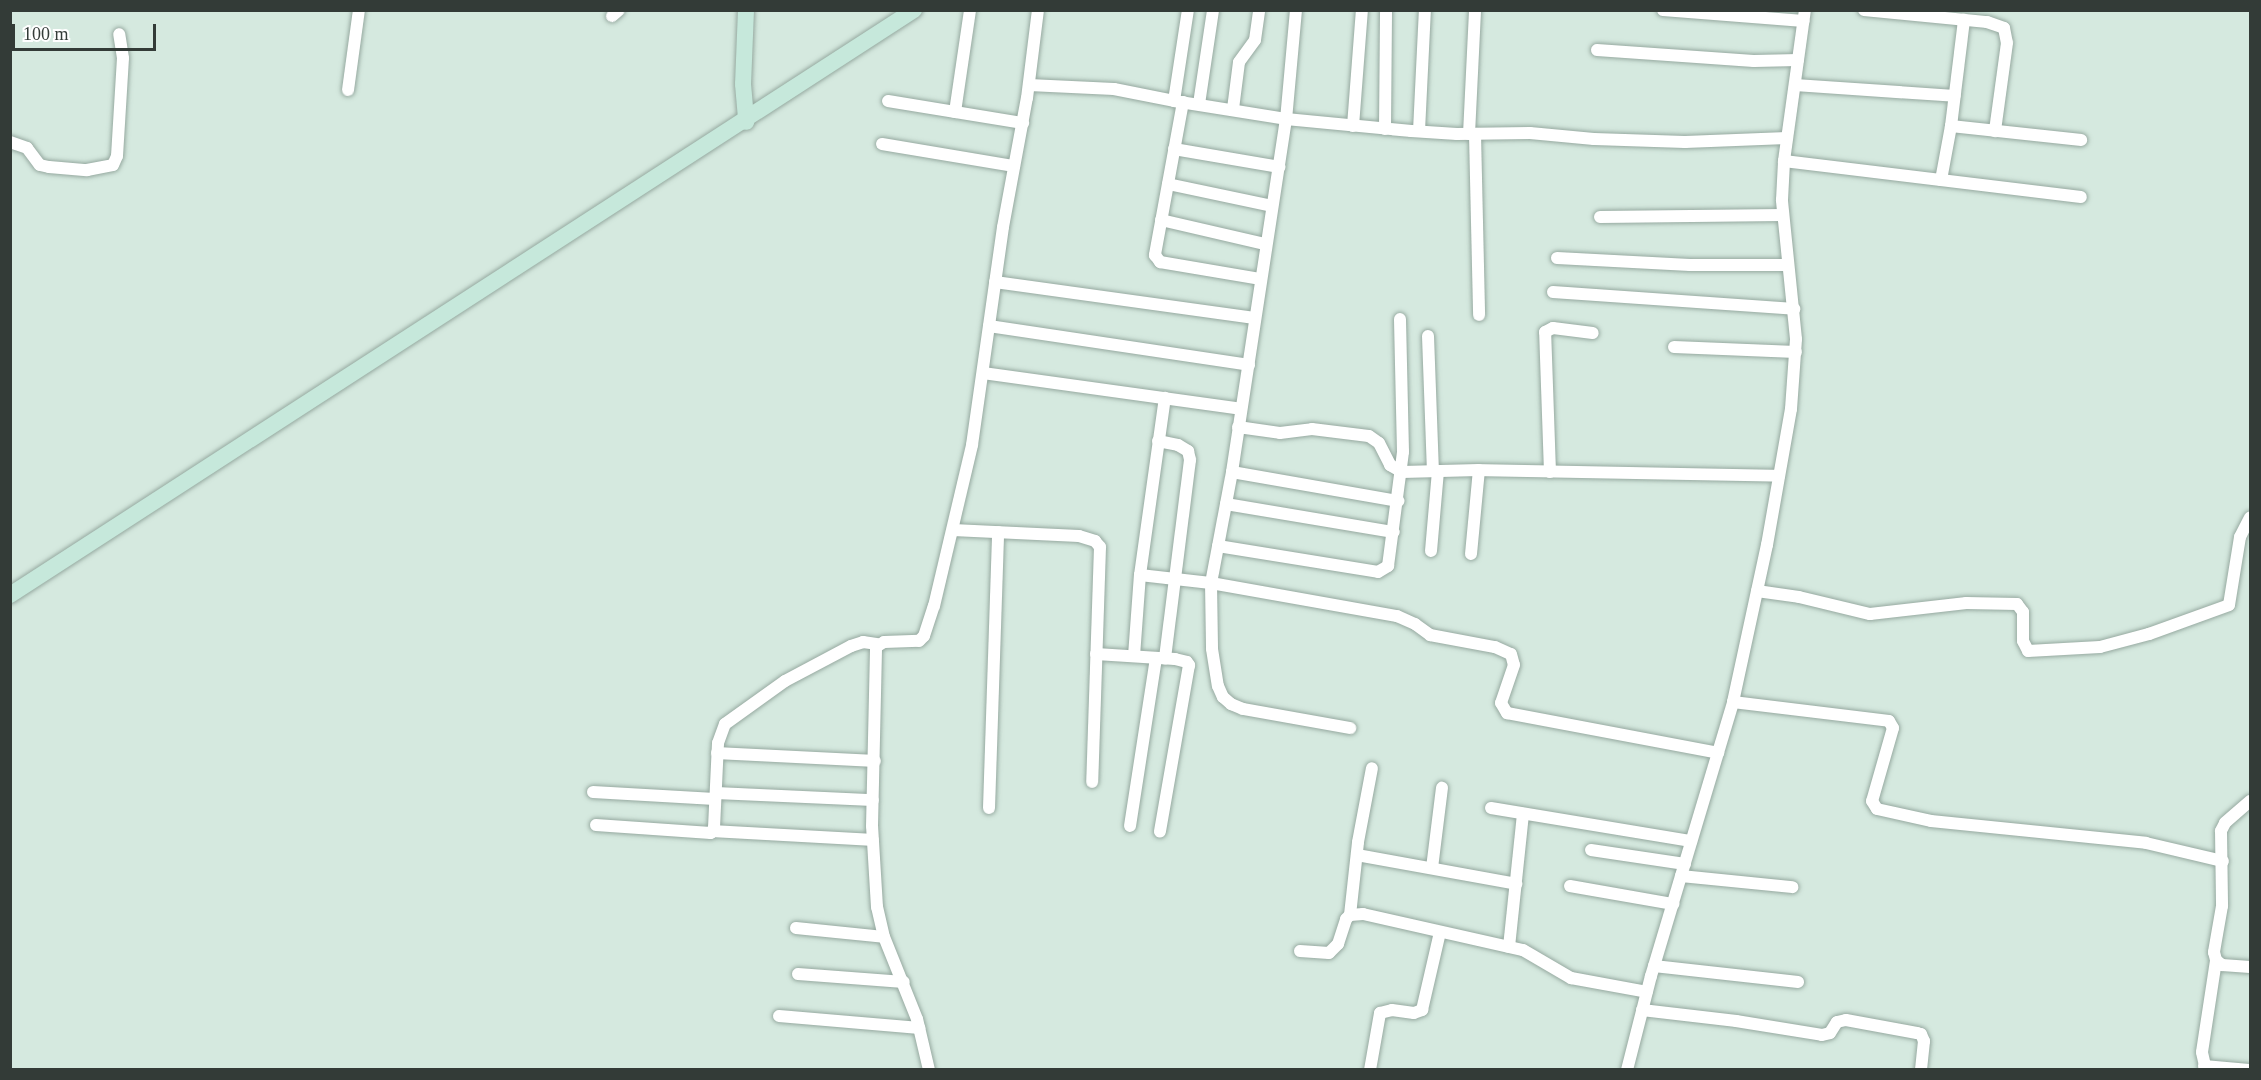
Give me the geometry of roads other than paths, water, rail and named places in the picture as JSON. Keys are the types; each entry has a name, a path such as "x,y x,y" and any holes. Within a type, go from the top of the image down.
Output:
{"street":[{"path":"348,90 359,10"},
{"path":"746,10 743,84 746,122"},
{"path":"10,596 353,372 746,122 914,10"},
{"path":"955,112 970,10"},
{"path":"713,831 717,753 719,736 725,724 776,688 851,646 863,642 912,643 924,636 953,530 972,445 995,282 1029,85 1038,10"},
{"path":"1188,10 1174,149 1155,255 1160,262 1260,279"},
{"path":"1199,104 1212,10"},
{"path":"1233,109 1239,62 1255,40 1259,10"},
{"path":"1296,10 1279,167 1265,244 1232,472 1211,583 1212,649 1223,697 1242,709 1350,728"},
{"path":"1353,126 1362,10"},
{"path":"1385,129 1386,10"},
{"path":"1419,131 1425,10"},
{"path":"1475,10 1472,134 1479,315"},
{"path":"1627,1070 1654,966 1733,702 1779,476 1791,409 1796,352 1794,309 1782,215 1784,161 1804,16 1663,10"},
{"path":"1864,10 2000,24 2007,34 1995,131"},
{"path":"1941,180 1951,126 1964,20"},
{"path":"10,142 27,148 40,165 49,168 87,170 113,165 117,156 123,58 119,34"},
{"path":"1598,50 1754,61 1798,60"},
{"path":"1029,85 1114,88 1178,102 1286,118 1385,129 1472,134 1530,133 1594,139 1685,142 1787,138"},
{"path":"1795,85 1955,96"},
{"path":"888,101 1023,123"},
{"path":"1951,126 2081,141"},
{"path":"882,144 1014,166"},
{"path":"1174,149 1279,167"},
{"path":"1784,161 2081,197"},
{"path":"1167,184 1272,206"},
{"path":"1600,217 1782,215"},
{"path":"1161,220 1265,244"},
{"path":"1557,258 1690,265 1788,265"},
{"path":"995,282 1255,318"},
{"path":"1553,292 1794,309"},
{"path":"1218,546 1378,572 1384,570 1390,562 1402,472 1400,319"},
{"path":"989,326 1249,365"},
{"path":"1550,472 1545,332 1553,328 1593,333"},
{"path":"1428,336 1436,471 1431,551"},
{"path":"1674,347 1796,352"},
{"path":"983,373 1241,409"},
{"path":"1134,656 1140,575 1165,398"},
{"path":"1238,427 1274,433 1312,429 1369,436 1379,443 1390,465 1402,472 1479,470 1779,476"},
{"path":"1130,826 1176,579 1190,455 1178,445 1158,441"},
{"path":"1471,554 1479,470"},
{"path":"1232,472 1398,501"},
{"path":"1226,504 1394,532"},
{"path":"1757,591 1799,597 1870,614 1966,603 2017,604 2023,612 2024,643 2028,651 2100,646 2149,634 2229,605 2240,537 2250,517"},
{"path":"953,530 1079,536 1095,541 1100,547 1092,782"},
{"path":"989,808 998,532"},
{"path":"1140,575 1211,583 1373,610 1408,621 1430,635 1495,647 1511,654 1514,658 1502,697 1503,708 1507,713 1718,753"},
{"path":"878,644 873,800 873,840 878,907 884,937 904,982 930,1070"},
{"path":"1096,654 1183,660 1189,665 1160,832"},
{"path":"1733,702 1889,721 1893,728 1872,801 1877,809 1931,821 2146,843 2223,861"},
{"path":"717,753 875,761"},
{"path":"1300,951 1321,953 1334,949 1343,923 1350,915 1357,855 1372,768"},
{"path":"1432,868 1442,788"},
{"path":"592,792 873,800"},
{"path":"2248,1070 2205,1068 2202,1052 2222,906 2223,827 2250,801"},
{"path":"1491,808 1691,841"},
{"path":"1509,947 1523,814"},
{"path":"596,825 706,834 713,831 873,840"},
{"path":"1591,850 1683,870 1792,887"},
{"path":"1357,855 1516,884"},
{"path":"1570,886 1672,904"},
{"path":"1350,915 1374,916 1509,947 1531,953 1571,978 1647,992"},
{"path":"796,928 884,937"},
{"path":"1370,1070 1380,1013 1392,1011 1414,1013 1422,1010 1440,932"},
{"path":"2216,960 2223,965 2250,968"},
{"path":"1654,966 1798,982"},
{"path":"798,974 904,982"},
{"path":"1642,1010 1736,1021 1822,1035 1830,1033 1837,1022 1846,1020 1917,1033 1921,1034 1924,1041 1921,1070"},
{"path":"779,1016 919,1028"}]}
